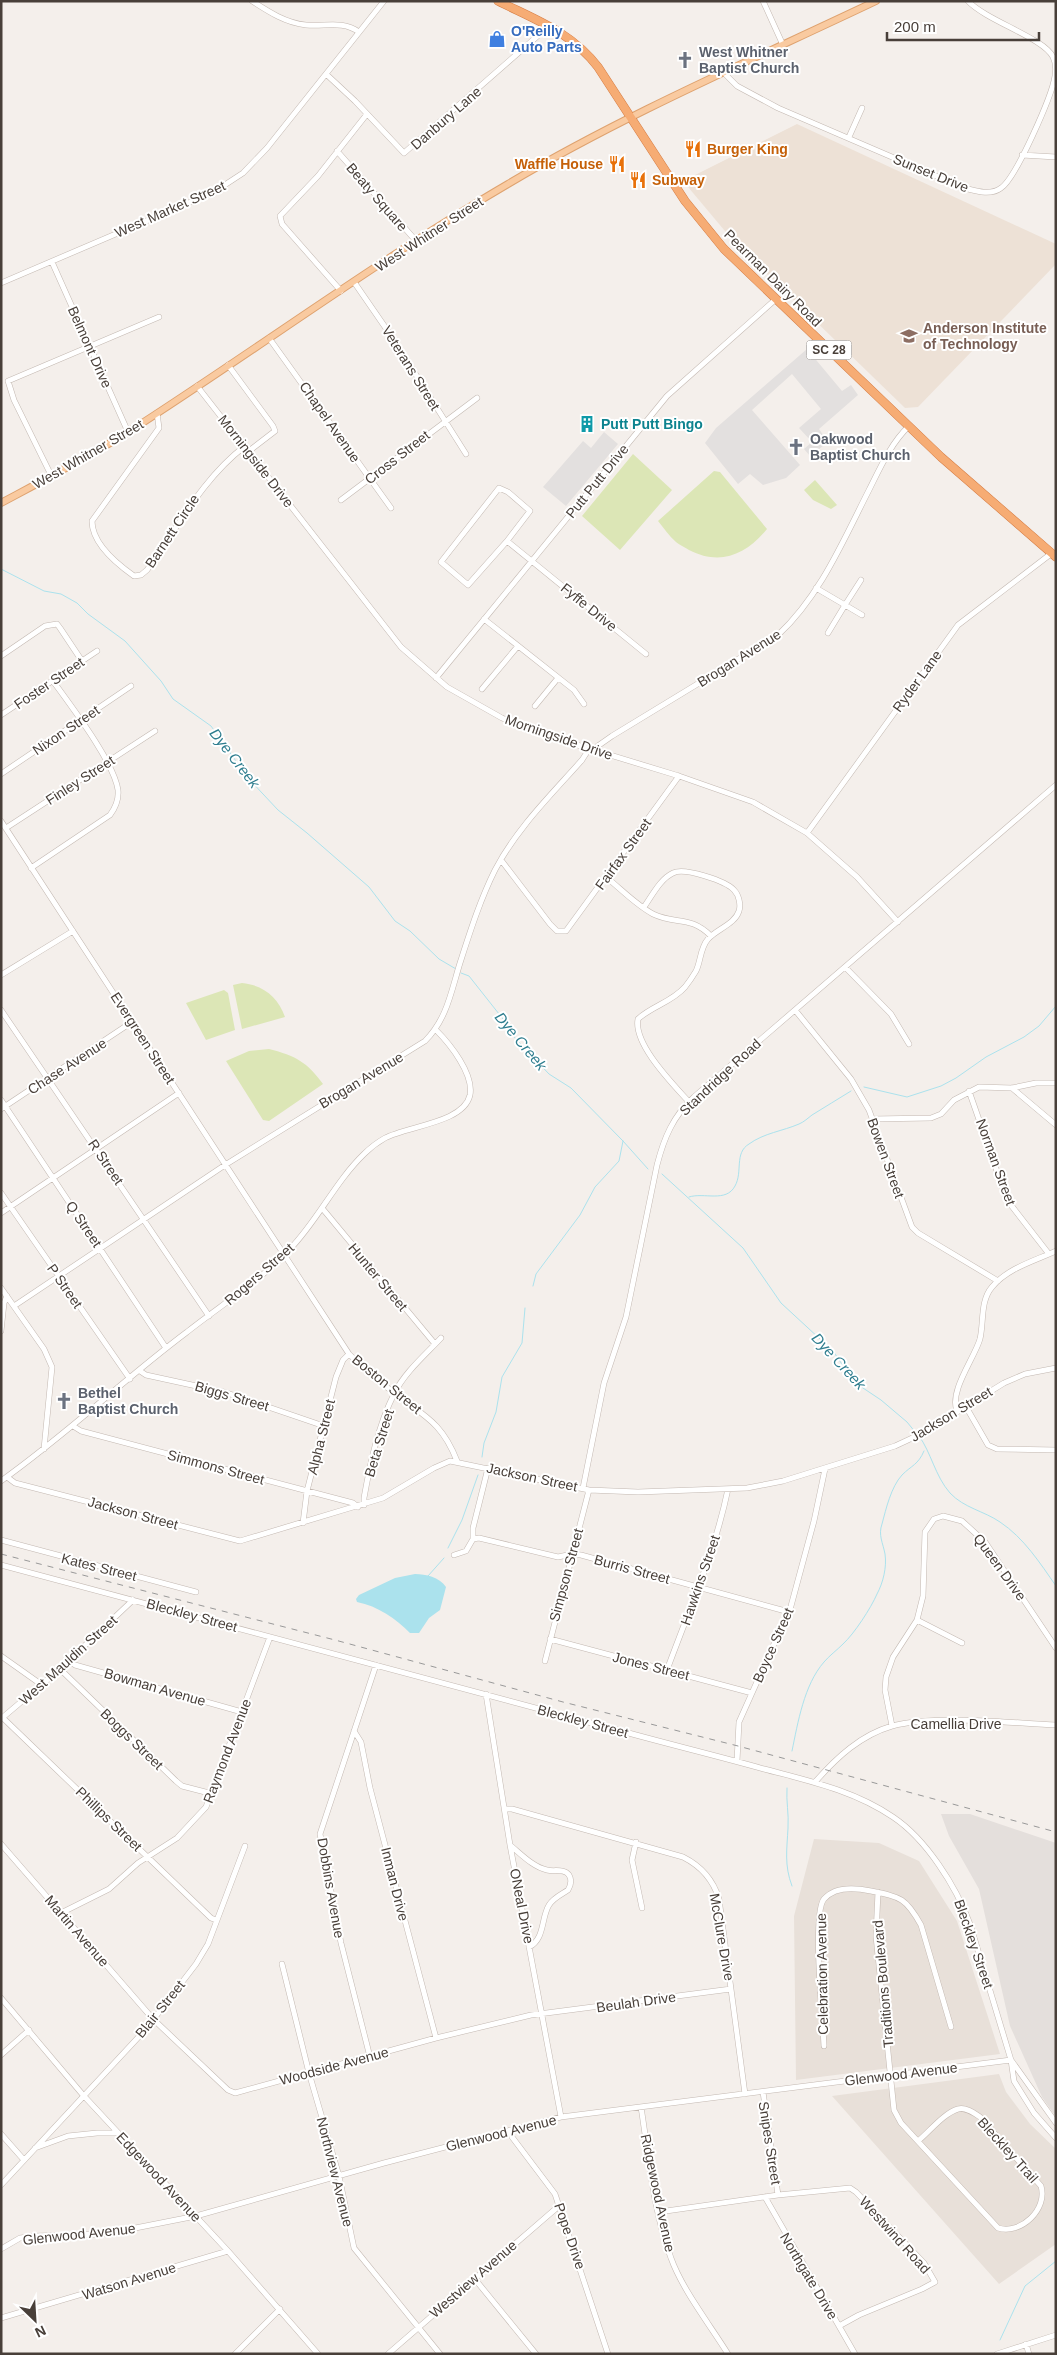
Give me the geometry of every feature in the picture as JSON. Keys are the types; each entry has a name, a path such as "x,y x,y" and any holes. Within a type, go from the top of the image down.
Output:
{"highway":[{"name":"SC 28","path":"503,2 574,40 588,54 630,117"},
{"name":"Pearman Dairy Road","path":"630,117 703,225 724,249 941,457 1054,555"}],"main road":[{"name":"West Whitner Street","path":"2,502 128,432 354,282 506,185 630,117 876,1"}],"street":[{"path":"252,1 289,22 306,25 346,25 359,32"},
{"name":"West Market Street","path":"1,283 214,192 230,183 243,173 267,148 384,1"},
{"path":"763,1 783,45"},
{"name":"Sunset Drive","path":"724,73 737,86 778,108 964,188 981,193 993,192 1001,188 1014,174 1055,83 1055,64 1049,51 988,16 968,1"},
{"name":"Danbury Lane","path":"326,74 404,153 549,26"},
{"path":"849,137 862,108"},
{"name":"Beaty Square","path":"341,291 282,224 280,216 318,176 367,114"},
{"name":"Beaty Square","path":"337,152 417,242"},
{"path":"1022,155 1056,157"},
{"name":"Belmont Drive","path":"52,262 128,432"},
{"name":"Veterans Street","path":"354,282 394,340 466,454"},
{"name":"Putt Putt Drive","path":"436,678 667,396 776,299"},
{"path":"51,475 8,383 14,377 159,317"},
{"name":"Chapel Avenue","path":"269,338 390,508"},
{"path":"228,365 275,431 247,448"},
{"name":"Morningside Drive","path":"197,386 401,647 436,678 455,692 502,718 538,733 679,776 754,802 807,833 857,877 898,922"},
{"name":"Cross Street","path":"341,500 477,398"},
{"name":"Barnett Circle","path":"156,413 159,428 92,521 92,529 96,538 119,565 134,576 141,575 147,570 216,470 247,448"},
{"name":"Brogan Avenue","path":"14,1306 225,1165 332,1098 394,1062 425,1041 436,1030 448,1004 474,920 501,860 524,824 590,750 778,635 797,617 816,588 884,462 901,434 909,426"},
{"path":"499,488 508,492 530,511 507,541 468,585 442,562 499,488"},
{"name":"Fyffe Drive","path":"507,541 646,654"},
{"name":"Ryder Lane","path":"807,833 958,625 1054,555"},
{"path":"828,633 861,580"},
{"path":"816,588 862,615"},
{"path":"484,619 574,690 584,704"},
{"path":"1,656 45,626 57,624 82,661"},
{"path":"482,689 518,646"},
{"name":"Foster Street","path":"1,715 97,651"},
{"path":"535,706 558,678"},
{"path":"31,868 110,815 117,806 118,788 108,762 53,681"},
{"name":"Nixon Street","path":"1,774 131,686"},
{"name":"Finley Street","path":"6,828 154,731"},
{"name":"Fairfax Street","path":"501,860 550,924 557,931 566,931 679,776"},
{"name":"Standridge Road","path":"586,1489 604,1383 626,1317 663,1142 671,1124 689,1102 1056,785"},
{"name":"Evergreen Street","path":"1,821 284,1255"},
{"path":"644,907 666,877 675,872 685,870 726,884 735,890 740,900 740,910 736,918 711,936 701,952 696,971 684,988 663,1004 638,1019 637,1026 651,1056 689,1102"},
{"path":"606,878 644,907 660,916 697,924 711,936"},
{"path":"1,975 72,930"},
{"path":"845,967 891,1014 909,1044"},
{"name":"R Street","path":"1,1010 209,1316"},
{"name":"Bowen Street","path":"795,1010 851,1079 873,1119 912,1228 998,1281"},
{"name":"Chase Avenue","path":"3,1107 132,1022"},
{"name":"Rogers Street","path":"1,1482 284,1255 322,1208 352,1166 385,1138 450,1117 464,1108 470,1095 469,1082 462,1063 450,1044 436,1030"},
{"path":"873,1119 931,1118 941,1114 954,1100 969,1090 979,1087 1012,1088 1036,1083 1056,1083"},
{"path":"1012,1088 1056,1125"},
{"name":"Norman Street","path":"969,1090 1007,1200 1049,1254"},
{"path":"1,1213 179,1093"},
{"name":"Q Street","path":"1,1100 3,1107 100,1247 166,1348"},
{"name":"P Street","path":"1,1193 130,1379"},
{"name":"Hunter Street","path":"322,1208 435,1344"},
{"path":"957,1411 954,1396 980,1339 987,1295 998,1281 1012,1271 1056,1251"},
{"name":"Boston Street","path":"284,1255 349,1354 394,1393 436,1424 446,1438 457,1461"},
{"path":"1,1288 44,1349 52,1367 44,1449"},
{"path":"1,1331 4,1303 7,1296"},
{"name":"Beta Street","path":"364,1505 376,1443 394,1393 441,1338"},
{"name":"Alpha Street","path":"303,1522 307,1491 336,1377 349,1354"},
{"name":"Jackson Street","path":"7,1477 15,1483 240,1541 364,1505 396,1492 443,1463 457,1461 586,1489 638,1492 728,1488 768,1484 825,1469 908,1441 1004,1383 1025,1374 1056,1368"},
{"name":"Biggs Street","path":"140,1371 146,1375 257,1402 324,1426"},
{"path":"965,1405 988,1445 997,1449 1056,1450"},
{"name":"Simmons Street","path":"73,1426 81,1430 353,1503 358,1507"},
{"path":"454,1556 466,1551 473,1538 473,1528 488,1468"},
{"name":"Boyce Street","path":"737,1762 740,1722 789,1612 814,1521 825,1469"},
{"name":"Hawkins Street","path":"667,1670 699,1587 724,1510 728,1488"},
{"name":"Simpson Street","path":"545,1661 586,1489"},
{"name":"Queen Drive","path":"892,1726 885,1690 888,1667 917,1620 923,1596 925,1532 934,1519 943,1516 962,1521 985,1542 1056,1648"},
{"name":"Burris Street","path":"473,1538 558,1557 572,1554 789,1612"},
{"name":"Kates Street","path":"1,1540 196,1592"},
{"name":"Bleckley Street","path":"1,1564 737,1762 816,1781 854,1795 895,1818 926,1848 963,1905 1011,2060 1014,2081 1034,2113 1056,2138"},
{"name":"West Mauldin Street","path":"2,1718 69,1661 133,1600"},
{"path":"917,1620 962,1643"},
{"name":"Raymond Avenue","path":"61,1914 109,1889 148,1857 177,1838 206,1807 213,1794 270,1637"},
{"name":"Jones Street","path":"550,1639 752,1693"},
{"path":"1,1656 42,1685"},
{"name":"Bowman Avenue","path":"69,1661 75,1665 242,1712"},
{"name":"Dobbins Avenue","path":"370,2057 340,1943 320,1834 376,1665"},
{"name":"Boggs Street","path":"60,1669 182,1786 213,1794"},
{"name":"ONeal Drive","path":"486,1694 510,1845 561,2117"},
{"name":"Phillips Street","path":"2,1718 216,1920"},
{"name":"Camellia Drive","path":"816,1781 843,1753 868,1737 892,1726 944,1720 1056,1725"},
{"name":"Inman Drive","path":"354,1730 361,1742 370,1788 436,2038"},
{"name":"McClure Drive","path":"505,1809 512,1809 636,1842 683,1857 698,1865 708,1876 716,1889 719,1899 745,2094"},
{"path":"636,1842 632,1860 642,1908"},
{"name":"Martin Avenue","path":"1,1844 153,2019"},
{"path":"510,1845 540,1868 549,1871 564,1871 571,1879 568,1890 555,1898 548,1906 538,1941 530,1948"},
{"name":"Blair Street","path":"1,2185 153,2019 204,1953 245,1846"},
{"name":"Celebration Avenue","path":"824,2046 819,1936 820,1908 824,1899 830,1894 841,1890 857,1888 904,1900 922,1925 951,2027"},
{"name":"Traditions Boulevard","path":"878,1892 876,1936 891,2075"},
{"name":"Northview Avenue","path":"282,1964 309,2073 339,2176 357,2254 440,2354"},
{"name":"Beulah Drive","path":"541,2014 731,1989"},
{"name":"Edgewood Avenue","path":"1,1998 83,2095 228,2251 318,2354"},
{"name":"Woodside Avenue","path":"153,2019 228,2090 235,2093 436,2038 541,2014"},
{"path":"1,2055 29,2030"},
{"name":"Bleckley Street","path":"1011,2060 1056,2123"},
{"name":"Glenwood Avenue","path":"1,2249 7,2244 28,2237 105,2234 196,2216 561,2117 1011,2060"},
{"name":"Bleckley Trail","path":"891,2075 894,2110 901,2124 998,2228 1007,2230 1018,2227 1039,2208 1044,2195 1041,2186 980,2117 970,2111 959,2109 950,2114 918,2141"},
{"name":"Snipes Street","path":"762,2092 778,2195"},
{"name":"Ridgewood Avenue","path":"641,2107 658,2212 671,2259 728,2354"},
{"name":"Pope Drive","path":"510,2130 512,2137 546,2181 560,2205 608,2354"},
{"name":"Blair Street","path":"35,2148 68,2136 97,2132 118,2133"},
{"path":"1,2134 24,2160"},
{"name":"Westwind Road","path":"658,2212 778,2195 850,2188 924,2263 935,2282 922,2290 859,2315 839,2326"},
{"name":"Northgate Drive","path":"764,2197 855,2354"},
{"name":"Westview Avenue","path":"388,2354 560,2205"},
{"name":"Watson Avenue","path":"1,2318 228,2251"},
{"path":"474,2278 536,2354"},
{"path":"235,2354 280,2309"},
{"path":"997,2354 1056,2335"},
{"path":"1026,2344 1029,2354"}],"shaded area":[{"name":"Anderson Institute of Technology","path":"797,124 1056,244 1056,264 918,407 905,408 735,243 683,181"},
{"path":"807,349 842,391 851,385 858,395 819,429 828,442 810,456 804,449 812,442 799,428 821,409 792,374 752,410 800,465 786,478 763,485 750,474 738,484 705,443 716,428"},
{"path":"604,432 618,444 566,506 543,487 583,441 591,448"},
{"path":"941,1814 970,1814 1056,1843 1056,2117 1042,2097 1010,2026 979,1889 949,1836"},
{"path":"814,1839 879,1843 919,1861 957,1921 1000,2054 796,2080 794,1916"},
{"path":"999,2074 1006,2092 1030,2124 1056,2149 1056,2244 999,2284 832,2096"}],"green space":[{"path":"633,454 672,490 620,550 582,516"},
{"path":"714,471 720,472 767,529 750,546 732,555 722,557 700,555 689,550 673,540 658,521"},
{"path":"815,480 837,505 831,509 813,500 804,490"},
{"path":"242,983 257,986 269,993 285,1017 242,1029 233,985"},
{"path":"224,990 228,993 235,1030 206,1040 186,1003"},
{"path":"269,1049 294,1057 312,1070 323,1084 269,1121 263,1120 226,1061 249,1051"}],"water":[{"path":"415,1574 432,1577 446,1587 440,1610 429,1618 419,1633 410,1633 386,1614 357,1602 356,1599 359,1595 395,1578"}],"waterway":[{"name":"Dye Creek","path":"1,569 44,591 61,594 77,603 88,614 125,641 161,681 173,699 211,726 248,778 278,810 369,887 395,921 410,931 439,959 456,969"},
{"name":"Dye Creek","path":"461,973 469,976 503,1019 515,1038 549,1074 571,1088 648,1169"},
{"path":"864,1087 907,1097 941,1086 986,1057 1024,1037 1039,1026 1056,1006"},
{"path":"689,1197 720,1196 731,1191 737,1181 740,1158 744,1148 761,1137 801,1123 851,1091"},
{"path":"533,1286 536,1274 580,1215 595,1187 619,1161 623,1141"},
{"name":"Dye Creek","path":"662,1174 743,1248 781,1303 833,1351 854,1382 881,1400 907,1422 916,1433"},
{"path":"482,1457 484,1443 496,1412 502,1377 522,1343 525,1308"},
{"name":"Dye Creek","path":"919,1436 950,1493 961,1502 994,1518 1009,1528 1031,1551 1056,1586"},
{"path":"792,1751 803,1704 811,1682 824,1662 847,1640 857,1627 879,1590 885,1564 885,1554 880,1532 887,1505 898,1480 917,1462 924,1451"},
{"path":"448,1548 462,1520 478,1475"},
{"path":"428,1576 444,1558"},
{"path":"787,1788 787,1864 792,1886"},
{"path":"1000,2340 1025,2286 1056,2261"}],"railway":[{"path":"1,1554 335,1640 563,1702 738,1746 1056,1832"}],"place":[{"name":"O'Reilly Auto Parts","path":"497,39"},
{"name":"West Whitner Baptist Church","path":"685,60"},
{"name":"Burger King","path":"693,149"},
{"name":"Waffle House","path":"617,164"},
{"name":"Subway","path":"638,180"},
{"name":"Anderson Institute of Technology","path":"909,336"},
{"name":"Putt Putt Bingo","path":"587,424"},
{"name":"Oakwood Baptist Church","path":"796,447"},
{"name":"Bethel Baptist Church","path":"64,1401"}]}
